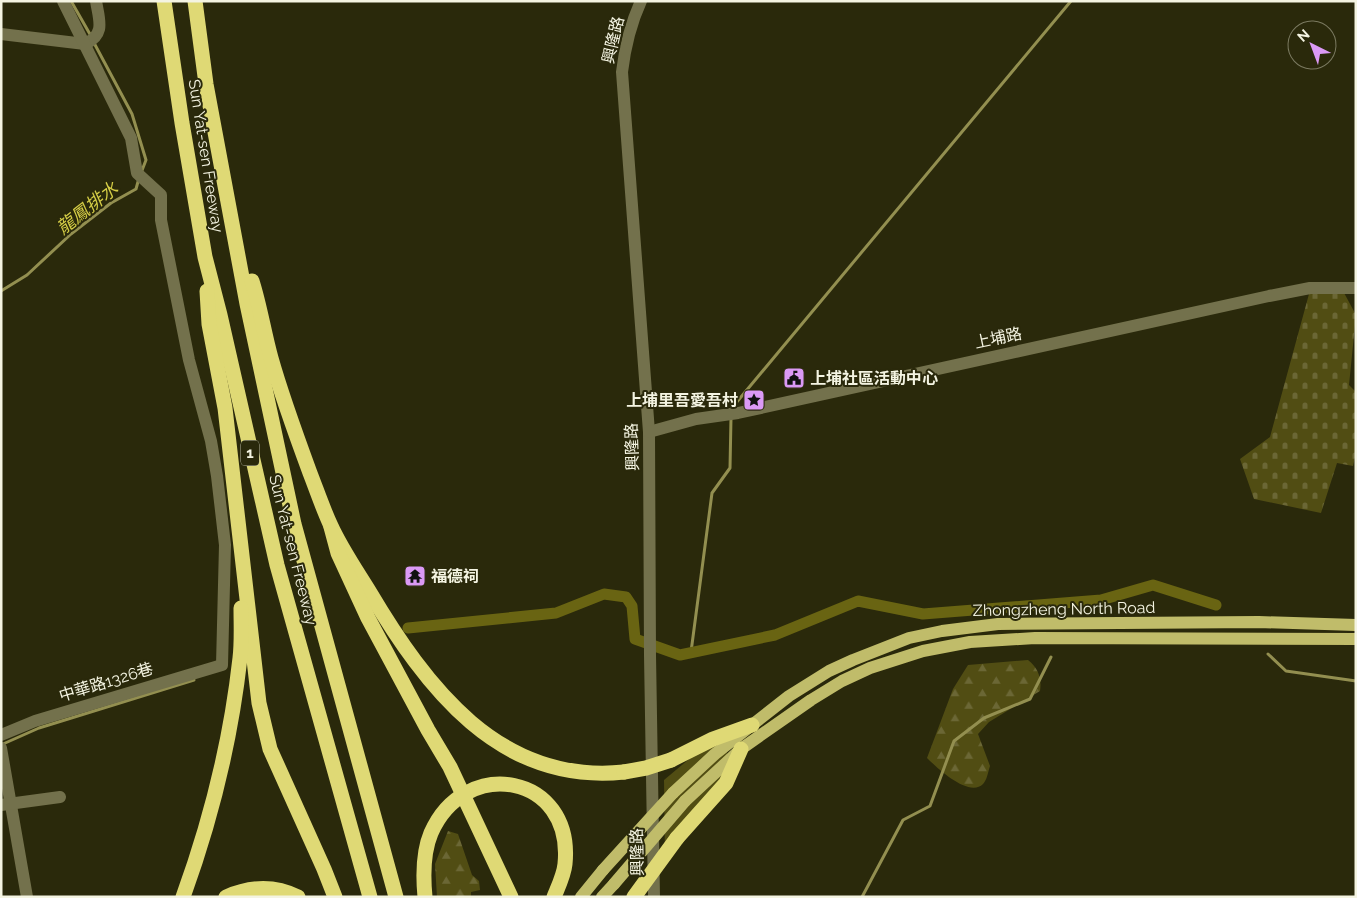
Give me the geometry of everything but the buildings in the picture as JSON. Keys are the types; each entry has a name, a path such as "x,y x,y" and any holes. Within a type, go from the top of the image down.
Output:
{"highway":[{"name":"Sun Yat-sen Freeway","path":"164,1 182,123 205,257 277,565 370,897"},
{"name":"Sun Yat-sen Freeway","path":"195,1 206,84 247,304 294,524 396,897"},
{"path":"205,257 209,324 224,408 259,703 270,749 335,897"},
{"path":"241,266 252,282 271,358 292,422 331,527 338,553 368,618 414,705 450,767 511,897"},
{"path":"182,897 193,868 225,756 240,656 241,576 238,517"},
{"path":"331,527 383,615 420,667 451,703 488,737 512,752 554,767 591,774 624,772 646,768 671,760 713,739 752,725"},
{"path":"634,897 678,838 726,783 741,748"},
{"path":"424,897 427,847 432,832 444,813 464,795 480,787 504,784 528,789 537,795 554,812 559,823 563,837 565,865 554,897"},
{"path":"226,897 242,890 264,888 298,897"}],"main road":[{"name":"Zhongzheng North Road","path":"581,897 673,793 715,754 789,696 828,672 909,638 942,631 998,624 1275,622 1356,625"},
{"name":"Zhongzheng North Road","path":"602,897 686,802 741,748 842,681 895,659 970,642 1034,638 1356,639"}],"street":[{"path":"63,1 85,44"},
{"path":"1,34 85,44 94,40 101,28 96,1"},
{"name":"興隆路","path":"642,1 632,21 625,44 622,72 649,432 654,897"},
{"name":"中華路1326巷","path":"1,735 35,721 222,665 225,545 217,476 211,441 183,332 161,220 161,195 137,173 131,138 85,44"},
{"name":"上埔路","path":"649,432 696,419 737,413 1269,296 1310,288 1356,288"},
{"path":"2,752 6,804 27,897"},
{"path":"6,804 60,797"}],"green space":[{"path":"1343,291 1356,315 1349,385 1356,392 1356,453 1353,466 1337,463 1321,513 1254,499 1240,459 1270,437 1309,294"},
{"path":"1028,660 1038,674 1040,691 989,722 978,734 990,766 983,784 977,787 962,785 927,758 953,689 968,665"},
{"path":"725,729 730,785 665,861 664,780"},
{"path":"448,831 458,834 472,875 479,881 480,890 471,892 471,897 437,897 435,864"}],"waterway":[{"path":"71,1 91,36"},
{"path":"731,409 1071,1"},
{"name":"龍鳳排水","path":"93,41 132,114 146,160 141,173"},
{"name":"龍鳳排水","path":"1,291 27,275 71,234 111,203 136,189 139,178"},
{"path":"691,652 712,493 730,468 731,418"},
{"path":"408,628 556,613 604,594 626,597 632,606 635,639 680,655 775,635 858,601 923,614 1101,600 1153,585 1216,605"},
{"path":"1268,654 1286,671 1356,681"},
{"path":"862,897 903,820 930,806 954,741 984,718 1030,699 1051,657"},
{"path":"3,744 39,728 194,680"}],"place":[{"name":"上埔社區活動中心","path":"794,378"},
{"name":"上埔里吾愛吾村","path":"754,400"},
{"name":"福德祠","path":"415,576"}]}
